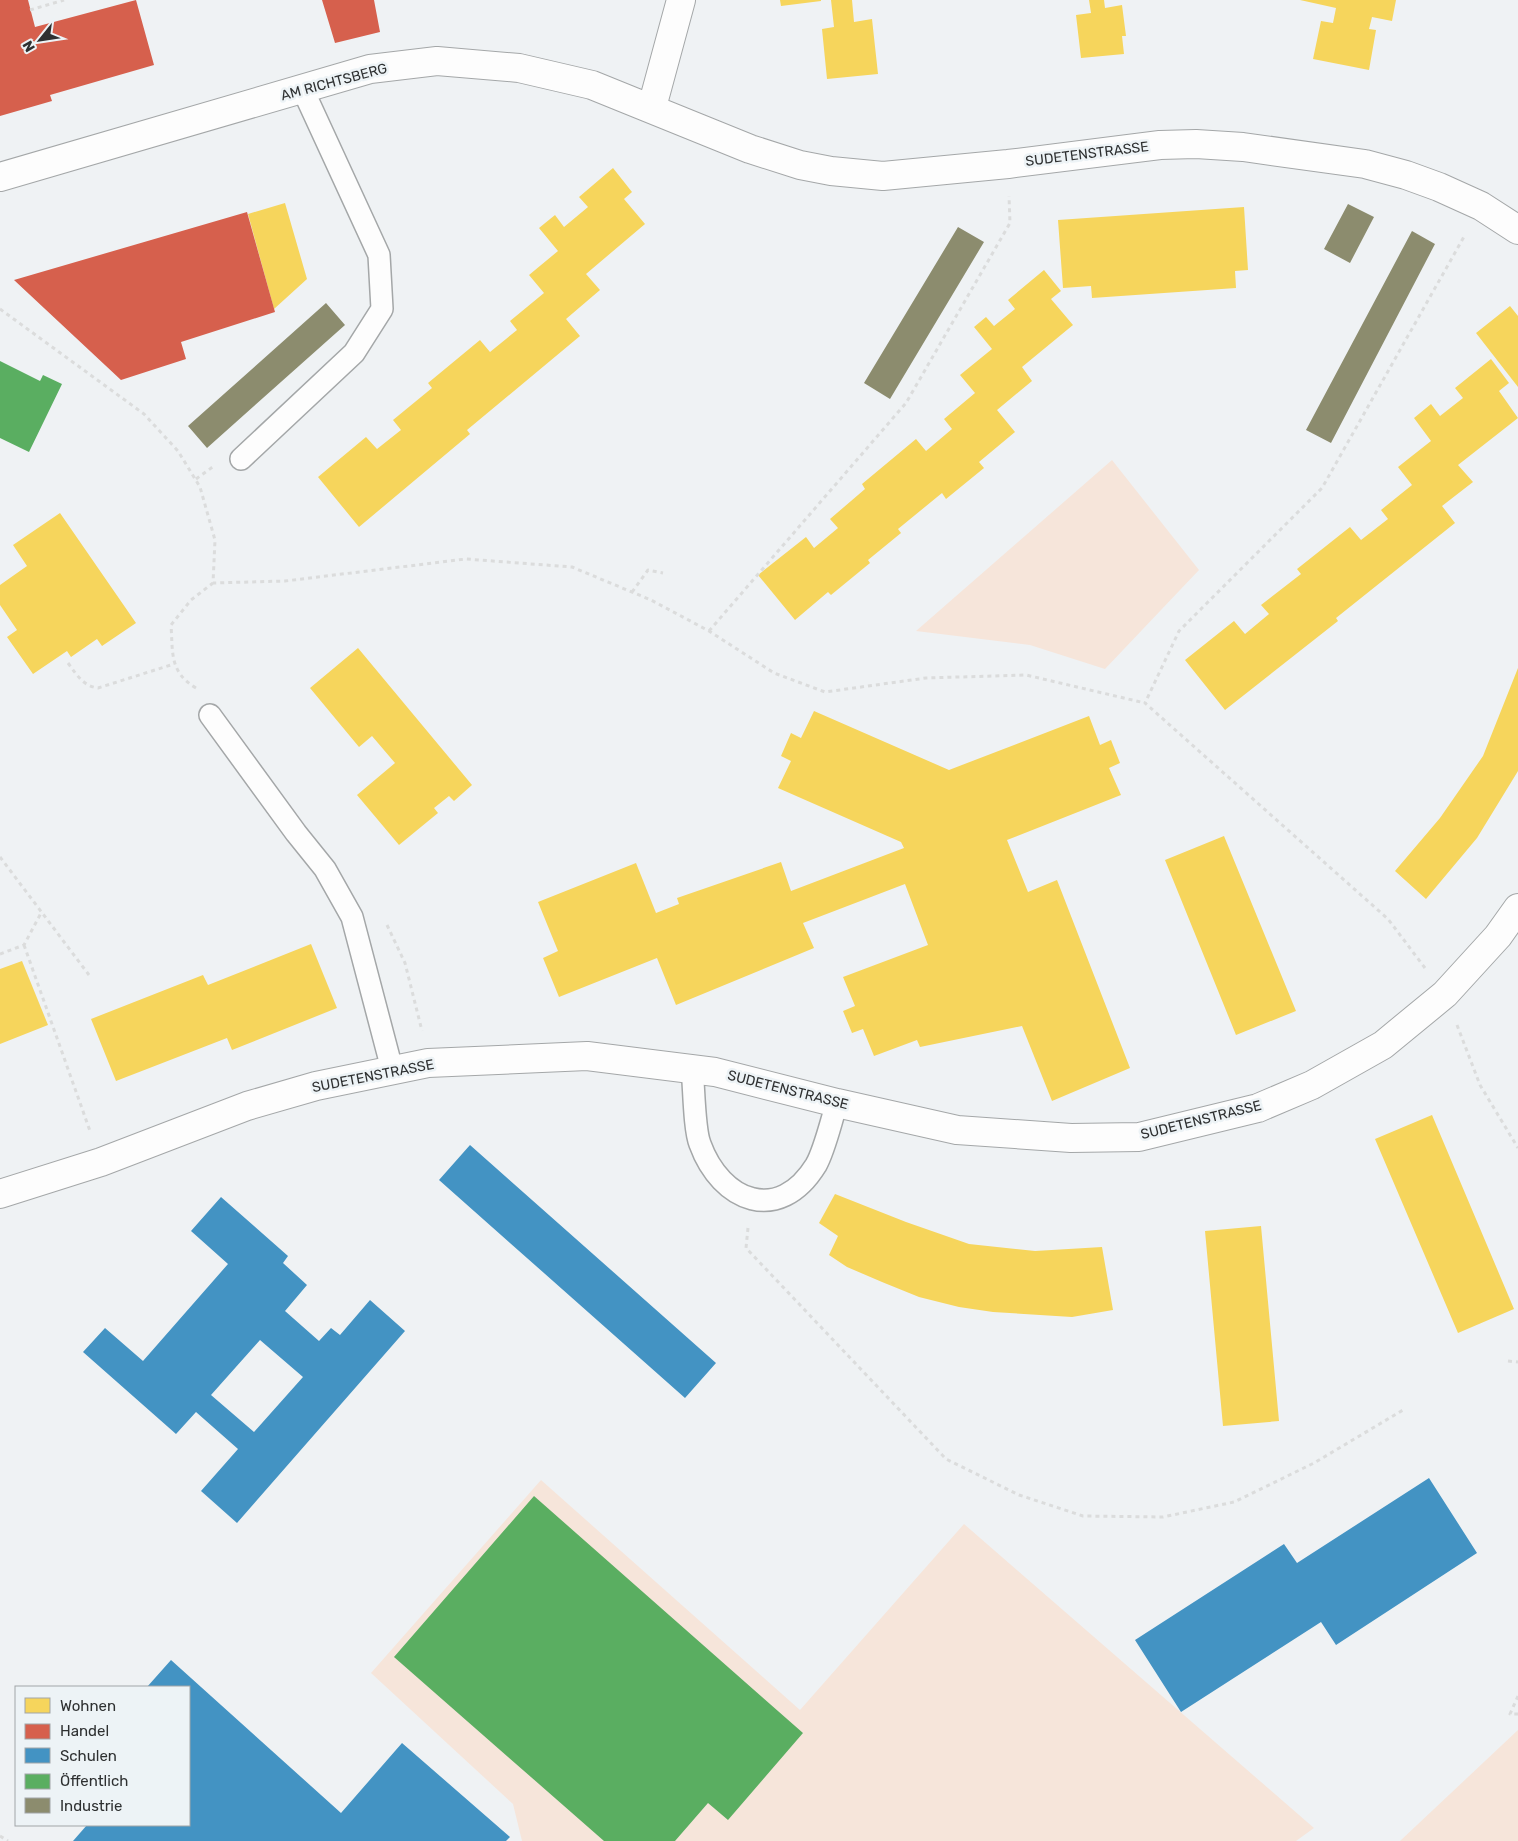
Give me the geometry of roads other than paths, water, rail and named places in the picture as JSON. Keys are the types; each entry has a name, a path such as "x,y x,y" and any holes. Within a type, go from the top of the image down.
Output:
{"street":[{"path":"652,108 681,0"},
{"name":"AM RICHTSBERG","path":"0,177 370,69 437,61 519,68 592,85 652,108"},
{"name":"SUDETENSTRASSE","path":"652,108 750,149 800,165 831,171 883,176 1008,164 1160,145 1196,144 1243,148 1365,164 1439,187 1481,206 1518,230"},
{"name":"SUDETENSTRASSE","path":"0,1194 101,1162 247,1106 316,1086 428,1063 587,1056 692,1068 958,1130 1071,1138 1139,1137 1258,1108 1312,1085 1383,1045 1445,994 1498,936 1518,908"}],"lane":[{"path":"240,459 354,353 382,309 379,255 303,90"},
{"path":"210,714 324,869 352,917 392,1069"},
{"path":"692,1068 699,1142 708,1161 729,1188 750,1200 771,1201 798,1186 816,1164 837,1103"}]}
